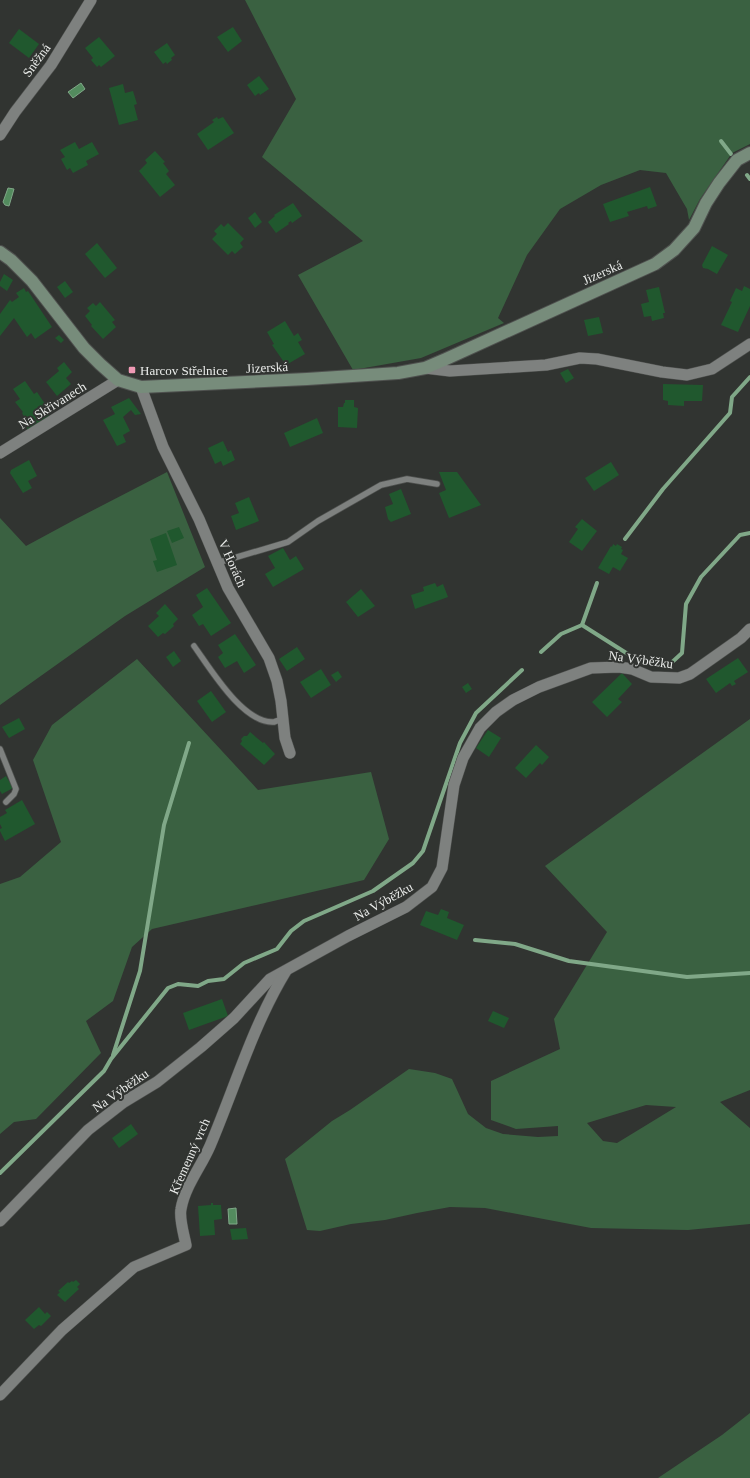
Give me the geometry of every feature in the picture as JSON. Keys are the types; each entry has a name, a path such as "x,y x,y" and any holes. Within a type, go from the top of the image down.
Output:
{"street":[{"name":"Sněžná","path":"0,135 15,112 51,65 91,0"},
{"name":"Jizerská","path":"0,252 32,281 84,348 118,380 141,386 307,379 398,373 425,368 655,264 674,250 694,228 706,203 719,184 738,160 750,153"},
{"name":"Jizerská","path":"425,368 450,371 531,366 546,365 580,358 597,359 662,372 687,375 712,369 750,344"},
{"name":"Na Skřivanech","path":"0,453 118,380"},
{"name":"V Horách","path":"141,386 163,447 199,519 216,564 268,658 277,682 285,738 290,752"},
{"name":"Na Výběžku","path":"0,1221 88,1130 124,1102 157,1082 201,1047 234,1018 270,979 348,936 406,907 432,887 442,868 454,785 463,758 480,728 496,712 513,700 539,687 591,668 619,667 632,669 651,677 679,678 690,674 750,629"},
{"name":"Křemenný vrch","path":"0,1394 62,1330 134,1267 186,1245 181,1210 187,1189 210,1147 262,1015 287,970"}],"lane":[{"path":"216,564 288,542 318,521 381,485 407,479 438,484"},
{"path":"194,646 224,688 249,713 264,720 273,722 283,719"},
{"path":"0,750 16,789 14,794 6,802"}],"shaded area":[{"path":"245,0 750,0 750,144 732,153 700,199 689,220 687,209 666,173 640,170 601,185 560,209 527,255 498,318 504,323 421,358 353,370 298,275 363,241 262,157 296,99"},
{"path":"81,83 85,89 73,98 68,92"},
{"path":"8,188 14,189 9,206 5,205 3,202"},
{"path":"167,472 205,567 125,616 0,705 0,518 26,546"},
{"path":"137,659 258,790 371,772 389,839 364,880 152,929 132,947 113,1001 86,1021 101,1053 36,1119 14,1122 0,1134 0,884 20,877 61,842 33,760 52,725"},
{"path":"750,719 750,1090 720,1102 750,1128 750,1224 688,1230 591,1228 485,1208 450,1207 385,1220 351,1224 320,1231 307,1230 285,1159 332,1121 409,1069 435,1073 452,1079 468,1114 486,1128 503,1134 538,1137 558,1136 558,1126 516,1129 491,1120 491,1081 560,1049 554,1019 607,932 545,866","holes":["646,1105 676,1107 617,1143 603,1141 587,1123"]},
{"path":"236,1208 237,1224 229,1224 228,1209"},
{"path":"750,1413 750,1478 658,1478 722,1435"}],"building":[{"path":"233,27 242,41 228,52 217,37"},
{"path":"19,29 39,44 29,58 9,43"},
{"path":"99,37 115,56 101,67 99,65 97,67 91,60 93,58 85,48"},
{"path":"167,43 175,55 167,64 166,62 163,64 154,52"},
{"path":"259,76 269,89 260,95 259,93 255,96 247,85"},
{"path":"123,84 125,93 133,91 137,104 134,105 138,120 119,125 109,88"},
{"path":"217,117 218,119 223,117 234,133 208,150 197,134 214,122 212,120"},
{"path":"75,142 79,149 92,142 99,154 86,161 88,165 73,173 70,168 67,170 61,159 65,157 60,150"},
{"path":"155,151 165,162 163,163 169,171 166,174 175,185 160,197 139,171 147,163 145,160"},
{"path":"650,187 657,206 648,209 647,206 627,212 629,216 610,222 603,204"},
{"path":"293,203 302,216 292,223 291,221 276,233 268,222 275,216 274,215"},
{"path":"255,212 262,222 255,228 248,218"},
{"path":"228,223 244,239 240,243 243,247 235,254 232,251 228,255 212,239 217,234 214,231 221,224 224,227"},
{"path":"97,243 117,268 105,278 85,254"},
{"path":"712,246 728,255 717,274 703,268 702,265"},
{"path":"4,274 13,280 7,291 0,286 0,282"},
{"path":"65,281 73,292 65,298 57,287"},
{"path":"744,286 750,289 750,306 738,332 721,325 732,302 730,301 736,288 742,291"},
{"path":"659,287 665,313 663,313 664,318 652,321 651,316 644,317 641,304 649,302 646,290"},
{"path":"24,288 26,292 28,291 52,327 35,339 31,333 27,337 14,318 0,336 0,314 10,300 12,302 19,297 16,293"},
{"path":"100,302 115,320 112,322 116,327 103,339 91,326 92,325 85,316 90,311 87,308 93,303 96,306"},
{"path":"599,317 603,333 588,336 584,320"},
{"path":"285,321 294,336 298,333 302,340 298,342 305,354 286,365 272,345 274,344 267,332"},
{"path":"59,335 64,340 61,343 55,338"},
{"path":"64,362 72,372 66,378 71,384 57,396 46,382 59,371 57,368"},
{"path":"568,369 574,378 566,383 560,373"},
{"path":"25,381 34,394 37,392 45,404 42,406 49,416 28,430 21,420 25,418 22,413 23,412 15,402 20,399 13,389"},
{"path":"663,384 703,385 702,401 684,401 684,406 668,405 668,401 663,400"},
{"path":"129,398 141,414 135,415 131,410 123,417 130,431 123,435 126,442 117,446 103,420 115,414 111,407"},
{"path":"345,400 354,400 354,407 358,408 357,428 338,427 338,407 343,407"},
{"path":"317,418 323,433 290,447 284,433"},
{"path":"223,441 228,452 231,450 235,460 223,466 221,461 215,464 208,448"},
{"path":"29,460 37,476 28,481 32,488 23,493 10,473 11,470"},
{"path":"611,462 619,475 594,491 585,478"},
{"path":"439,472 457,472 481,505 449,518 439,493 446,490"},
{"path":"401,489 411,514 391,522 388,519 385,507 393,504 389,494"},
{"path":"249,497 259,521 236,530 231,516 239,513 235,503"},
{"path":"582,519 597,531 582,551 569,542 578,529 575,527"},
{"path":"179,527 184,538 172,543 167,531"},
{"path":"166,533 177,565 157,572 153,561 157,560 150,539"},
{"path":"613,544 616,546 617,544 622,547 621,549 623,550 621,554 628,558 620,571 613,567 609,574 598,568"},
{"path":"283,548 290,560 296,556 304,569 273,587 265,574 275,568 268,556"},
{"path":"435,583 437,587 443,584 448,597 415,609 411,595 424,591 423,587"},
{"path":"207,588 231,623 211,636 203,624 199,626 192,615 203,607 196,595"},
{"path":"361,589 375,606 358,617 346,602"},
{"path":"165,604 178,619 173,624 174,626 165,634 163,633 158,637 148,626 159,616 156,613"},
{"path":"235,634 256,665 244,673 237,661 225,668 218,657 223,653 218,645"},
{"path":"297,647 305,659 287,671 279,659"},
{"path":"174,651 181,661 173,667 166,657"},
{"path":"738,658 748,672 734,681 736,684 732,686 730,683 716,693 706,679"},
{"path":"321,669 331,685 311,698 300,682"},
{"path":"338,671 342,677 336,682 331,675"},
{"path":"622,673 632,684 618,699 622,702 607,717 592,702"},
{"path":"468,683 472,689 466,693 462,687"},
{"path":"211,691 226,712 212,722 197,701"},
{"path":"19,718 25,729 9,738 2,727"},
{"path":"488,730 501,738 489,757 476,748"},
{"path":"250,732 263,743 264,742 275,754 264,765 240,744 242,741 241,739 244,736 247,736"},
{"path":"536,745 549,757 542,765 540,763 526,778 515,768"},
{"path":"6,776 13,788 2,794 0,791 0,780"},
{"path":"22,800 35,824 5,841 0,831 2,828 0,824 0,817 7,813 5,810"},
{"path":"441,909 449,912 447,918 464,925 457,940 420,925 426,911 438,915"},
{"path":"222,999 228,1016 189,1030 183,1013"},
{"path":"493,1011 509,1018 504,1028 488,1021"},
{"path":"131,1124 138,1134 119,1148 112,1138"},
{"path":"211,1203 213,1203 213,1205 221,1205 222,1219 214,1220 215,1235 200,1236 198,1206 211,1205"},
{"path":"246,1228 248,1239 232,1240 230,1229"},
{"path":"76,1280 80,1284 77,1287 79,1289 65,1302 57,1295 60,1292 58,1291 68,1282 73,1282"},
{"path":"39,1307 45,1314 47,1312 51,1316 41,1326 39,1325 34,1329 25,1320"}],"waterway":[{"path":"721,141 731,154"},
{"path":"747,175 750,179"},
{"path":"625,539 663,489 730,413 732,397 750,377"},
{"path":"541,652 561,634 582,625 631,656 669,665 682,653 686,604 701,577 740,535 750,533"},
{"path":"582,625 597,583"},
{"path":"0,1173 104,1071 111,1059 168,988 178,984 198,986 208,981 224,979 244,963 277,949 291,931 304,921 373,891 413,863 423,851 460,743 476,713 522,670"},
{"path":"113,1055 140,971 164,825 189,743"},
{"path":"475,940 515,944 569,961 687,977 750,973"}],"place":[{"name":"Harcov Střelnice","path":"132,370"}]}
